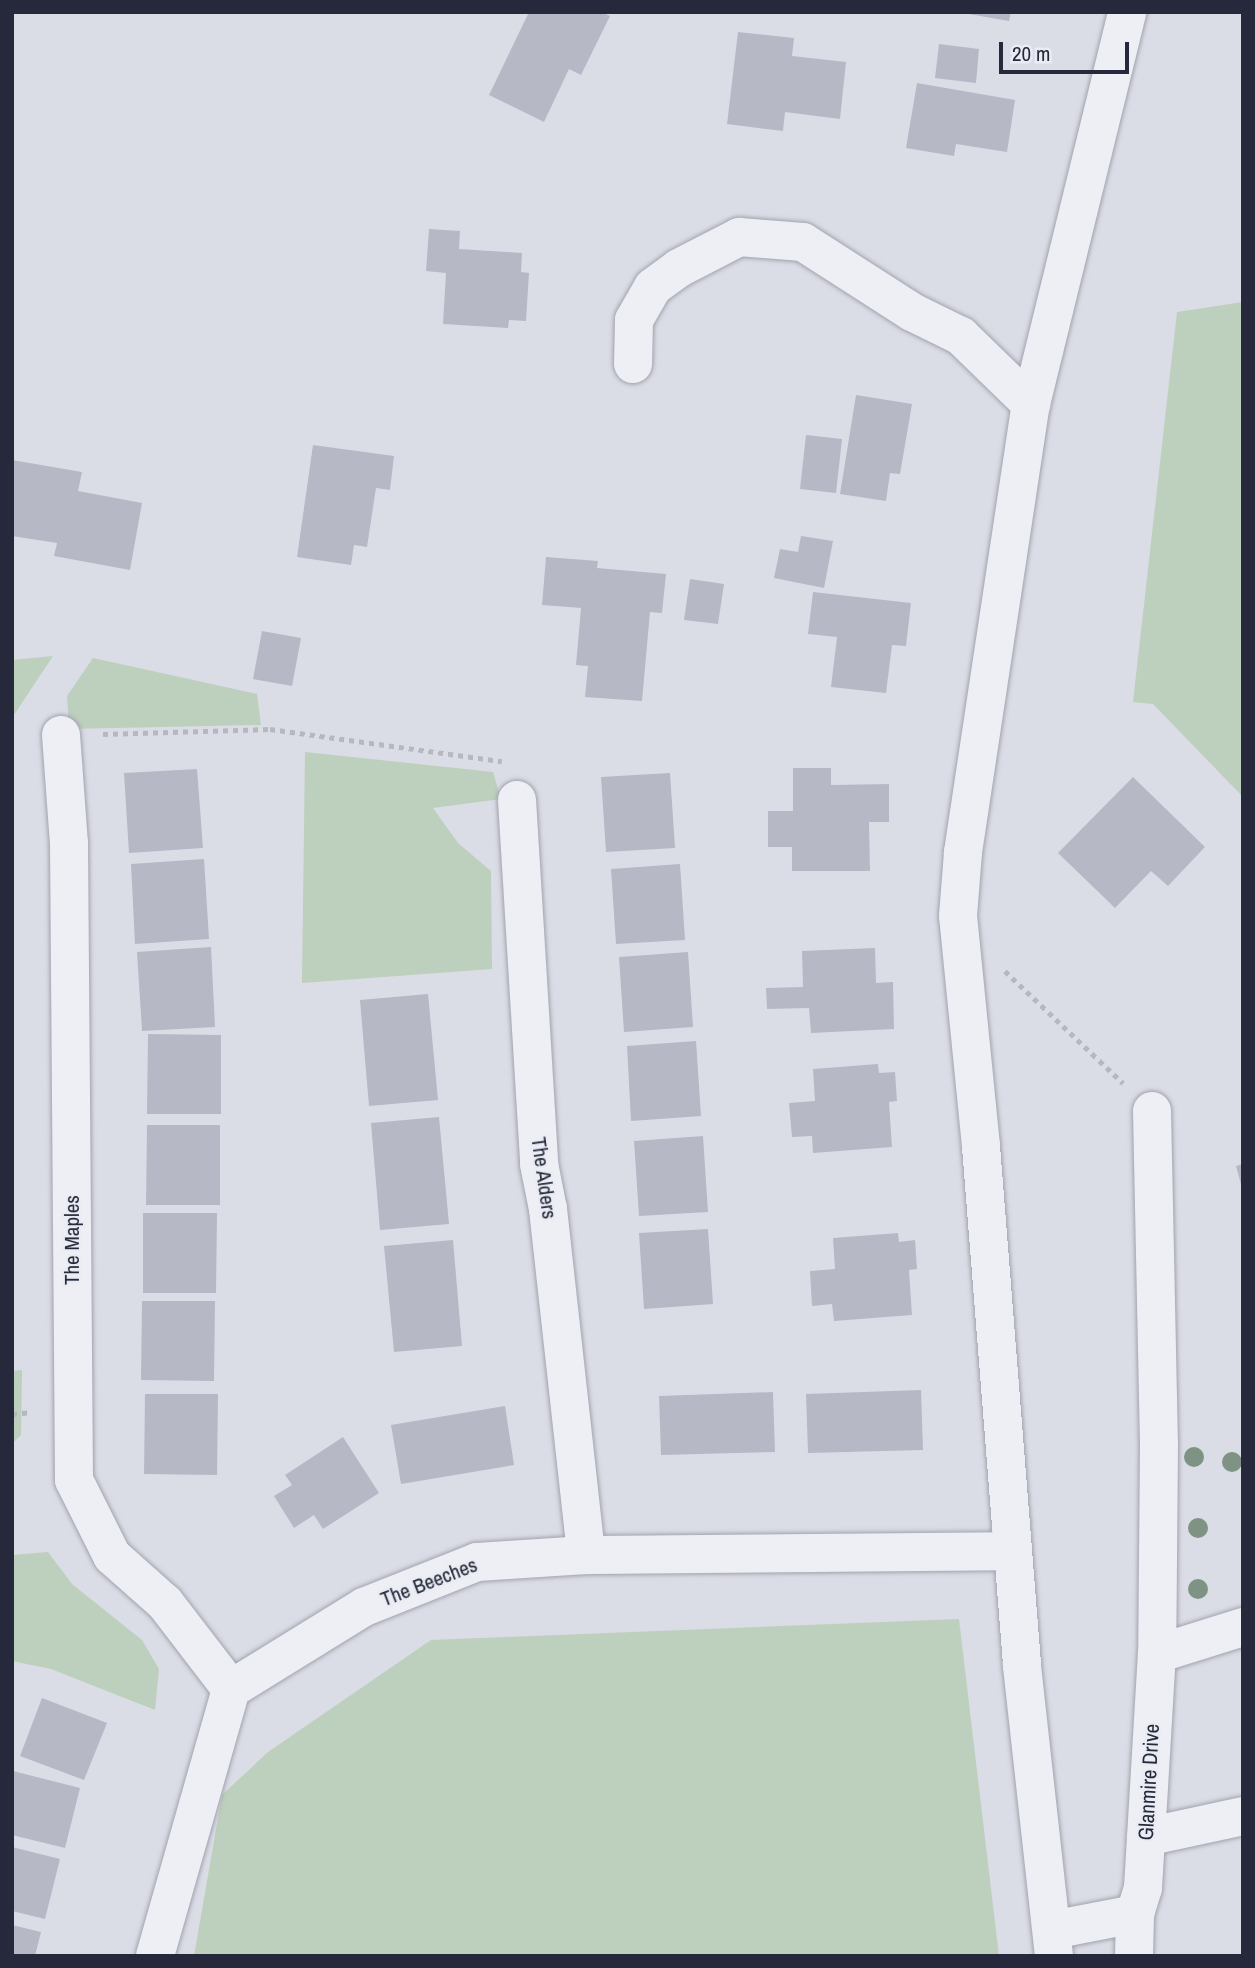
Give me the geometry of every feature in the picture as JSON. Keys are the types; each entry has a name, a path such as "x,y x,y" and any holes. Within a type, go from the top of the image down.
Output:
{"street":[{"path":"1127,12 1031,404 963,852 959,927 981,1146 1012,1551 1053,1943 1135,1914"},
{"path":"633,364 634,320 653,286 679,268 740,237 803,242 912,312 961,336 1031,404"},
{"name":"The Maples","path":"61,736 69,851 74,1480 112,1556 166,1603 231,1689"},
{"name":"The Alders","path":"517,800 539,1164 548,1209 586,1555"},
{"name":"Glanmire Drive","path":"1134,1956 1135,1914 1143,1888 1157,1654 1159,1445 1152,1111"},
{"name":"The Beeches","path":"231,1689 364,1607 477,1562 586,1555 1012,1551"},
{"path":"1157,1654 1243,1627"},
{"path":"155,1956 231,1689"},
{"path":"1146,1837 1243,1816"}],"path":[{"path":"61,736 270,729 512,763 517,800"},
{"path":"959,927 1152,1111"}],"green space":[{"path":"1243,302 1243,797 1153,704 1133,702 1177,312"},
{"path":"53,656 12,718 12,660"},
{"path":"93,658 257,694 261,725 69,729 67,696"},
{"path":"305,752 493,772 501,799 433,808 458,843 491,871 492,969 302,983"},
{"path":"22,1370 21,1435 12,1444 12,1371"},
{"path":"48,1552 72,1584 142,1640 159,1669 155,1710 51,1669 12,1661 12,1555"},
{"path":"959,1619 999,1956 194,1956 222,1795 268,1752 431,1640"}],"building":[{"path":"529,12 601,12 610,16 581,75 569,69 544,122 489,95"},
{"path":"957,12 1011,12 1009,21"},
{"path":"738,32 794,38 792,56 846,62 840,119 785,112 783,131 727,124"},
{"path":"939,44 979,49 976,83 935,78"},
{"path":"917,83 1015,100 1007,152 956,144 954,156 906,148"},
{"path":"429,229 460,231 459,249 522,253 521,272 529,273 526,321 509,320 508,328 443,324 446,273 426,271"},
{"path":"856,395 912,404 900,474 890,473 886,501 840,494"},
{"path":"806,435 842,439 836,493 800,489"},
{"path":"313,445 394,456 390,490 376,488 367,547 354,545 351,565 297,557"},
{"path":"12,460 82,472 78,491 142,503 130,570 54,556 57,543 12,536"},
{"path":"801,536 833,541 824,588 774,578 780,549 798,552"},
{"path":"546,557 598,561 597,568 666,574 662,613 650,612 642,701 585,697 588,666 576,665 581,608 542,605"},
{"path":"690,579 724,584 718,624 684,620"},
{"path":"813,592 911,603 906,646 892,645 886,693 831,687 837,637 808,634"},
{"path":"262,631 301,638 292,686 253,679"},
{"path":"793,768 831,768 831,785 889,784 889,822 869,822 870,871 792,871 792,847 768,847 768,811 793,811"},
{"path":"197,769 203,848 129,853 124,773"},
{"path":"670,773 675,848 606,852 601,777"},
{"path":"1133,777 1205,847 1168,886 1151,871 1115,908 1058,853"},
{"path":"204,859 209,939 135,944 131,864"},
{"path":"680,864 685,940 616,944 611,869"},
{"path":"211,947 215,1027 142,1031 137,952"},
{"path":"875,948 876,983 893,982 894,1029 811,1033 809,1008 767,1009 766,988 803,987 802,951"},
{"path":"688,952 693,1027 624,1032 619,957"},
{"path":"428,994 438,1100 369,1106 360,1000"},
{"path":"148,1034 221,1035 221,1114 147,1114"},
{"path":"696,1041 701,1116 631,1121 627,1046"},
{"path":"878,1064 879,1073 895,1072 897,1101 889,1102 892,1147 813,1153 812,1136 792,1137 789,1103 815,1101 813,1069"},
{"path":"439,1117 449,1224 380,1230 371,1123"},
{"path":"147,1125 220,1125 220,1205 146,1205"},
{"path":"703,1136 708,1212 639,1216 634,1141"},
{"path":"1243,1164 1243,1188 1242,1188 1236,1166"},
{"path":"143,1213 217,1213 216,1293 143,1293"},
{"path":"708,1229 713,1304 644,1309 639,1233"},
{"path":"898,1233 899,1242 915,1240 917,1269 909,1270 912,1315 834,1321 832,1304 812,1306 810,1271 835,1269 833,1238"},
{"path":"453,1240 462,1346 394,1352 384,1246"},
{"path":"142,1301 215,1301 214,1381 141,1380"},
{"path":"921,1390 923,1450 808,1453 806,1394"},
{"path":"773,1392 775,1452 661,1455 659,1396"},
{"path":"145,1394 218,1394 217,1475 144,1474"},
{"path":"505,1406 514,1465 401,1484 391,1425"},
{"path":"343,1437 379,1493 323,1529 314,1515 294,1528 274,1496 292,1485 285,1475"},
{"path":"42,1698 107,1723 84,1780 20,1756"},
{"path":"13,1771 80,1788 65,1848 12,1835"},
{"path":"12,1847 60,1859 45,1919 12,1911"},
{"path":"12,1925 41,1932 35,1956 12,1956"}]}
